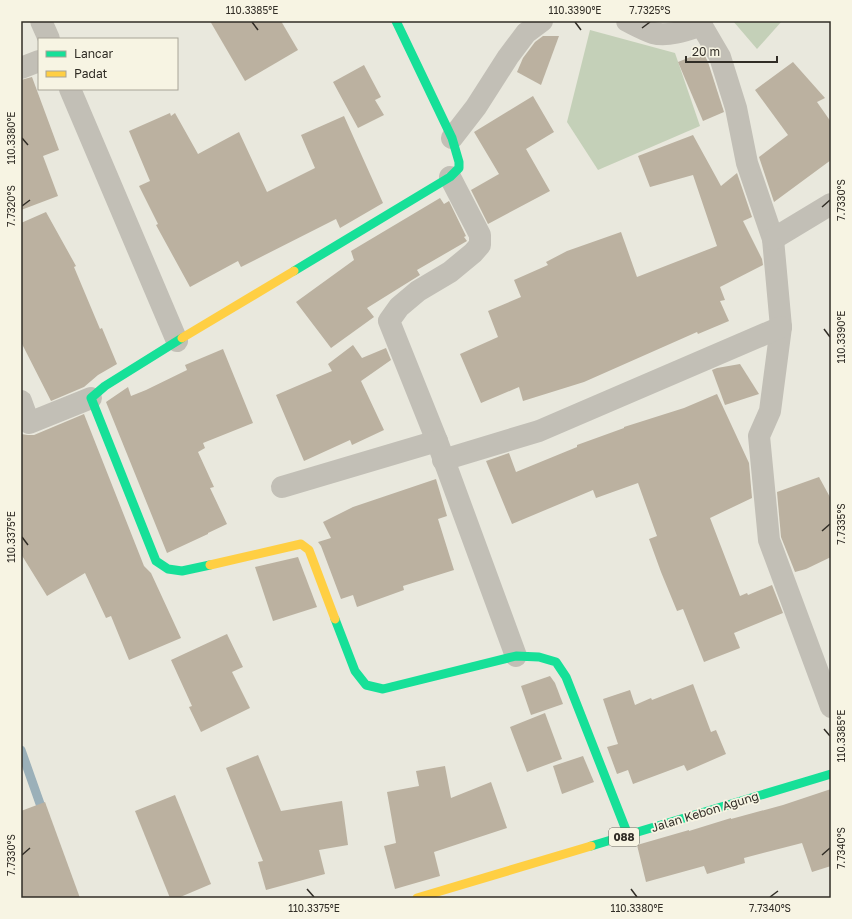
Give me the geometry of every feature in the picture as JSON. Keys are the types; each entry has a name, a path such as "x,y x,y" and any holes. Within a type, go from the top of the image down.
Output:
{"street":[{"path":"41,21 49,38"},
{"path":"21,401 25,424 91,398 105,386 177,341 450,177 459,168 459,162 452,138 396,21"},
{"path":"452,138 476,107 504,63 526,33 542,21"},
{"path":"627,21 653,33 670,33 688,30 700,23 720,57 736,108 747,163 773,239 781,327 770,411 759,436 768,540 831,707"},
{"path":"21,68 38,61"},
{"path":"70,90 177,341"},
{"path":"450,177 480,235 480,245 473,253 450,272 418,292 399,307 388,321 440,451 516,656"},
{"path":"773,239 831,204"},
{"path":"282,487 440,451 539,431 781,327"},
{"path":"91,398 156,561 168,569 182,571 301,544 309,550 356,671 366,685 383,689 516,656 539,657 556,662 566,677 628,835"},
{"name":"Jalan Kebon Agung","path":"417,898 831,774"}],"green space":[{"path":"733,21 782,21 757,49"},
{"path":"590,30 675,53 700,126 598,170 567,122"}],"building":[{"path":"210,21 281,21 298,50 245,81"},
{"path":"543,36 559,36 541,85 517,72 523,58 535,42"},
{"path":"703,52 708,62 724,112 703,121 678,62"},
{"path":"793,62 825,98 817,102 831,122 831,160 774,202 759,157 788,135 755,90"},
{"path":"364,65 381,97 375,100 384,115 358,128 333,82"},
{"path":"32,77 59,150 43,156 58,196 21,210 21,80"},
{"path":"533,96 554,132 526,149 550,191 488,224 471,190 499,174 474,132"},
{"path":"170,113 171,116 175,113 198,154 239,132 267,192 315,168 301,135 344,116 383,203 340,228 336,219 241,267 238,261 190,287 156,225 158,224 139,186 150,181 129,131"},
{"path":"693,135 721,186 737,173 752,217 743,221 762,259 763,265 720,287 725,300 720,301 729,321 698,334 697,332 584,382 523,401 519,387 481,403 460,354 498,337 488,311 521,297 514,280 548,265 546,262 567,251 621,232 637,277 717,246 693,175 650,187 638,156"},
{"path":"440,198 444,204 449,201 467,241 417,270 420,275 367,308 374,317 331,348 296,302 354,260 351,251"},
{"path":"46,212 76,266 74,267 100,329 102,328 117,364 98,375 84,387 51,401 21,342 21,223"},
{"path":"353,345 362,358 386,348 391,360 361,381 384,430 352,445 350,440 304,461 276,395 332,371 328,364"},
{"path":"223,349 253,423 203,443 205,448 198,452 214,487 210,488 227,524 167,553 106,402 128,387 131,396 146,390 187,370 185,365"},
{"path":"740,364 759,394 725,405 712,370"},
{"path":"717,394 749,463 752,498 710,518 740,596 747,593 748,595 772,585 783,613 734,633 740,648 704,662 683,609 677,611 661,572 649,539 657,536 638,483 596,498 593,490 512,524 486,461 509,453 516,472 577,447 577,445 624,427 684,408"},
{"path":"84,414 144,566 151,573 181,638 129,660 111,616 106,618 85,573 47,596 21,554 21,434 34,435"},
{"path":"819,477 831,499 831,557 806,569 795,572 781,537 777,492"},
{"path":"436,479 447,516 438,519 454,570 403,586 404,590 357,607 353,595 341,599 321,546 318,542 331,538 323,522 353,507"},
{"path":"298,557 317,607 273,621 255,567"},
{"path":"227,634 243,667 232,672 250,708 201,732 189,707 192,706 171,660"},
{"path":"550,676 555,683 563,704 531,715 521,686"},
{"path":"693,684 711,732 716,730 726,754 687,771 684,765 633,784 628,770 617,774 607,747 618,744 603,699 630,690 635,705"},
{"path":"545,713 562,759 527,772 510,727"},
{"path":"258,755 281,811 342,801 348,845 319,850 325,874 266,890 258,862 263,861 226,768"},
{"path":"583,756 594,782 562,794 553,766"},
{"path":"445,766 451,798 491,782 507,828 434,852 440,876 395,889 384,846 396,843 387,792 419,786 416,771"},
{"path":"831,789 831,866 812,872 802,843 744,858 745,863 707,874 704,866 646,882 637,845 731,818 783,805"},
{"path":"175,795 211,884 178,898 170,898 135,811"},
{"path":"45,802 80,898 21,898 21,811"}],"waterway":[{"path":"21,750 44,815"}],"traffic: fast":[{"path":"294,271 450,177 459,168 459,162 452,138 396,21"},
{"path":"182,338 105,386 91,398 156,561 168,569 182,571 210,565"},
{"path":"335,619 355,671 366,685 383,689 516,656 539,657 556,662 566,677 628,835"},
{"path":"591,846 831,774"}],"traffic: slow":[{"path":"182,338 294,271"},
{"path":"210,565 301,544 309,550 335,619"},
{"path":"417,898 591,846"}]}
